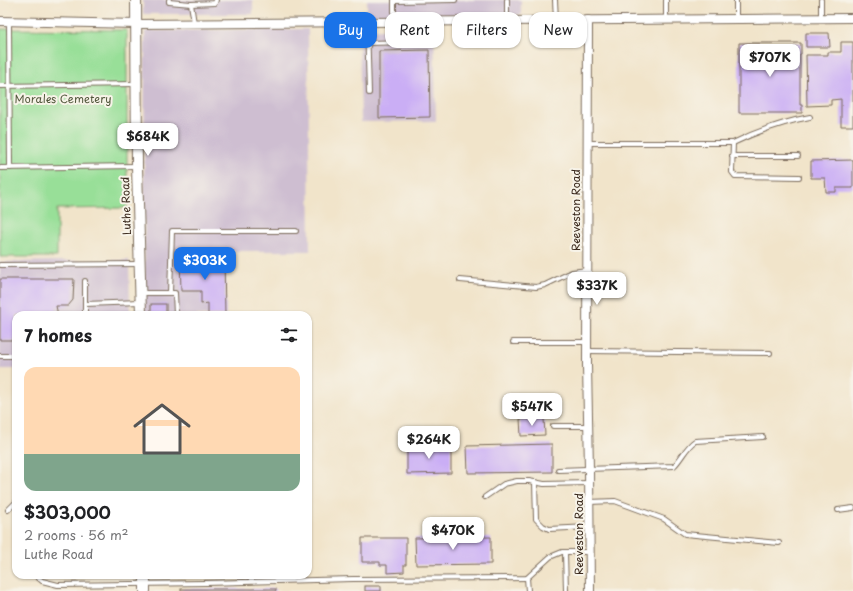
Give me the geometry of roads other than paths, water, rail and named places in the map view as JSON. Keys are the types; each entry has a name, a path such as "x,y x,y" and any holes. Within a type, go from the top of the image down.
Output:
{"street":[{"name":"Luthe Road","path":"136,0 137,166 141,311"},
{"path":"588,20 853,18"},
{"name":"Reeveston Road","path":"588,20 587,351 590,591"},
{"path":"4,22 137,24 324,22"}],"lane":[{"path":"169,0 170,2 191,4 215,3 216,0"},
{"path":"394,12 394,0 455,0"},
{"path":"507,0 508,12"},
{"path":"555,0 556,12"},
{"path":"666,0 666,20"},
{"path":"736,0 736,19"},
{"path":"821,0 821,18"},
{"path":"191,4 194,23"},
{"path":"4,22 9,86 10,168"},
{"path":"368,48 369,93"},
{"path":"0,86 137,84"},
{"path":"587,143 732,143 751,134 787,121 810,117"},
{"path":"732,143 732,172 735,176 799,177"},
{"path":"732,156 798,156"},
{"path":"0,168 137,166"},
{"path":"170,293 172,231 296,231"},
{"path":"0,265 140,264"},
{"path":"460,280 536,287 545,285 572,272 587,270"},
{"path":"85,281 85,311"},
{"path":"85,304 175,293 176,311"},
{"path":"513,342 587,342"},
{"path":"587,351 770,353"},
{"path":"0,356 12,356"},
{"path":"553,426 588,426"},
{"path":"558,470 674,466 690,445 695,442 763,437"},
{"path":"485,497 504,484 517,481 555,484 589,483"},
{"path":"535,482 536,519 543,526 558,529 590,527"},
{"path":"590,502 615,501 664,519 686,534 779,543"},
{"path":"8,510 12,506"},
{"path":"838,510 853,508"},
{"path":"564,552 566,591"},
{"path":"40,579 58,585 527,578 550,557 564,552 590,552"},
{"path":"527,578 528,591"}],"park label":[{"name":"Morales Cemetery","path":"63,99"}]}
